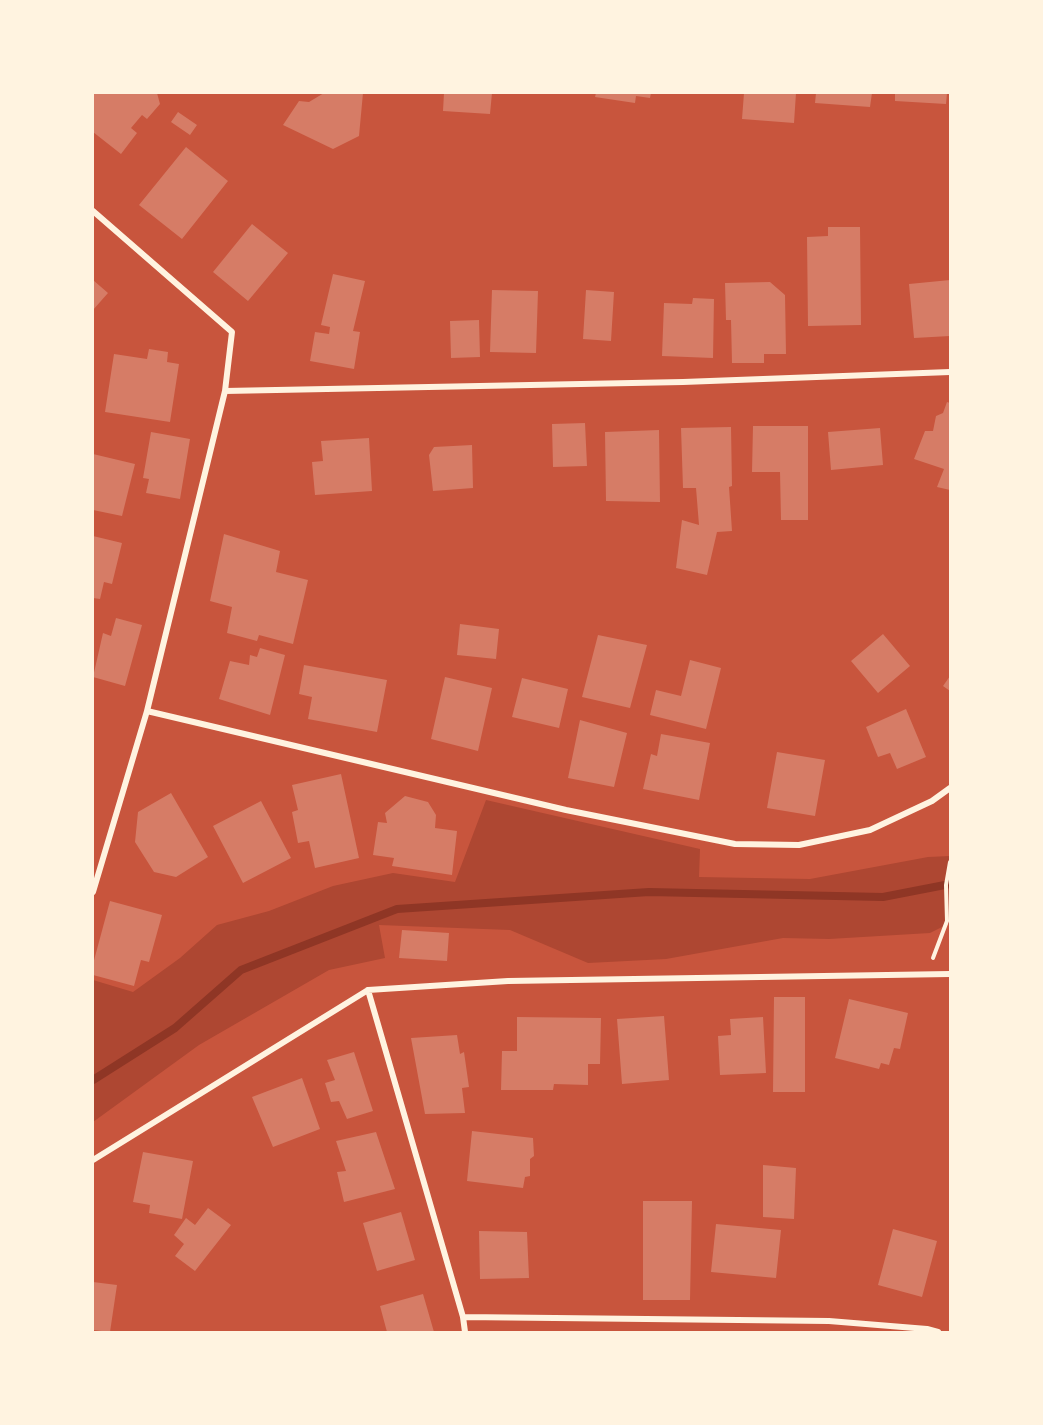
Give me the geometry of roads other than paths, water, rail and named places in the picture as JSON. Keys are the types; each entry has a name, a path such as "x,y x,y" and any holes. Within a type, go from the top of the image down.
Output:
{"street":[{"path":"93,211 232,332 225,391 147,711 93,892"},
{"path":"225,391 683,382 950,372"},
{"path":"147,711 566,810 735,844 799,845 870,830 932,801 950,788"},
{"path":"93,1160 368,990 508,981 950,974"},
{"path":"368,990 463,1317 465,1332"},
{"path":"463,1317 829,1321 927,1329 938,1332"}],"waterway":[{"path":"93,1080 175,1028 241,970 397,909 649,892 883,897 950,884"}]}
